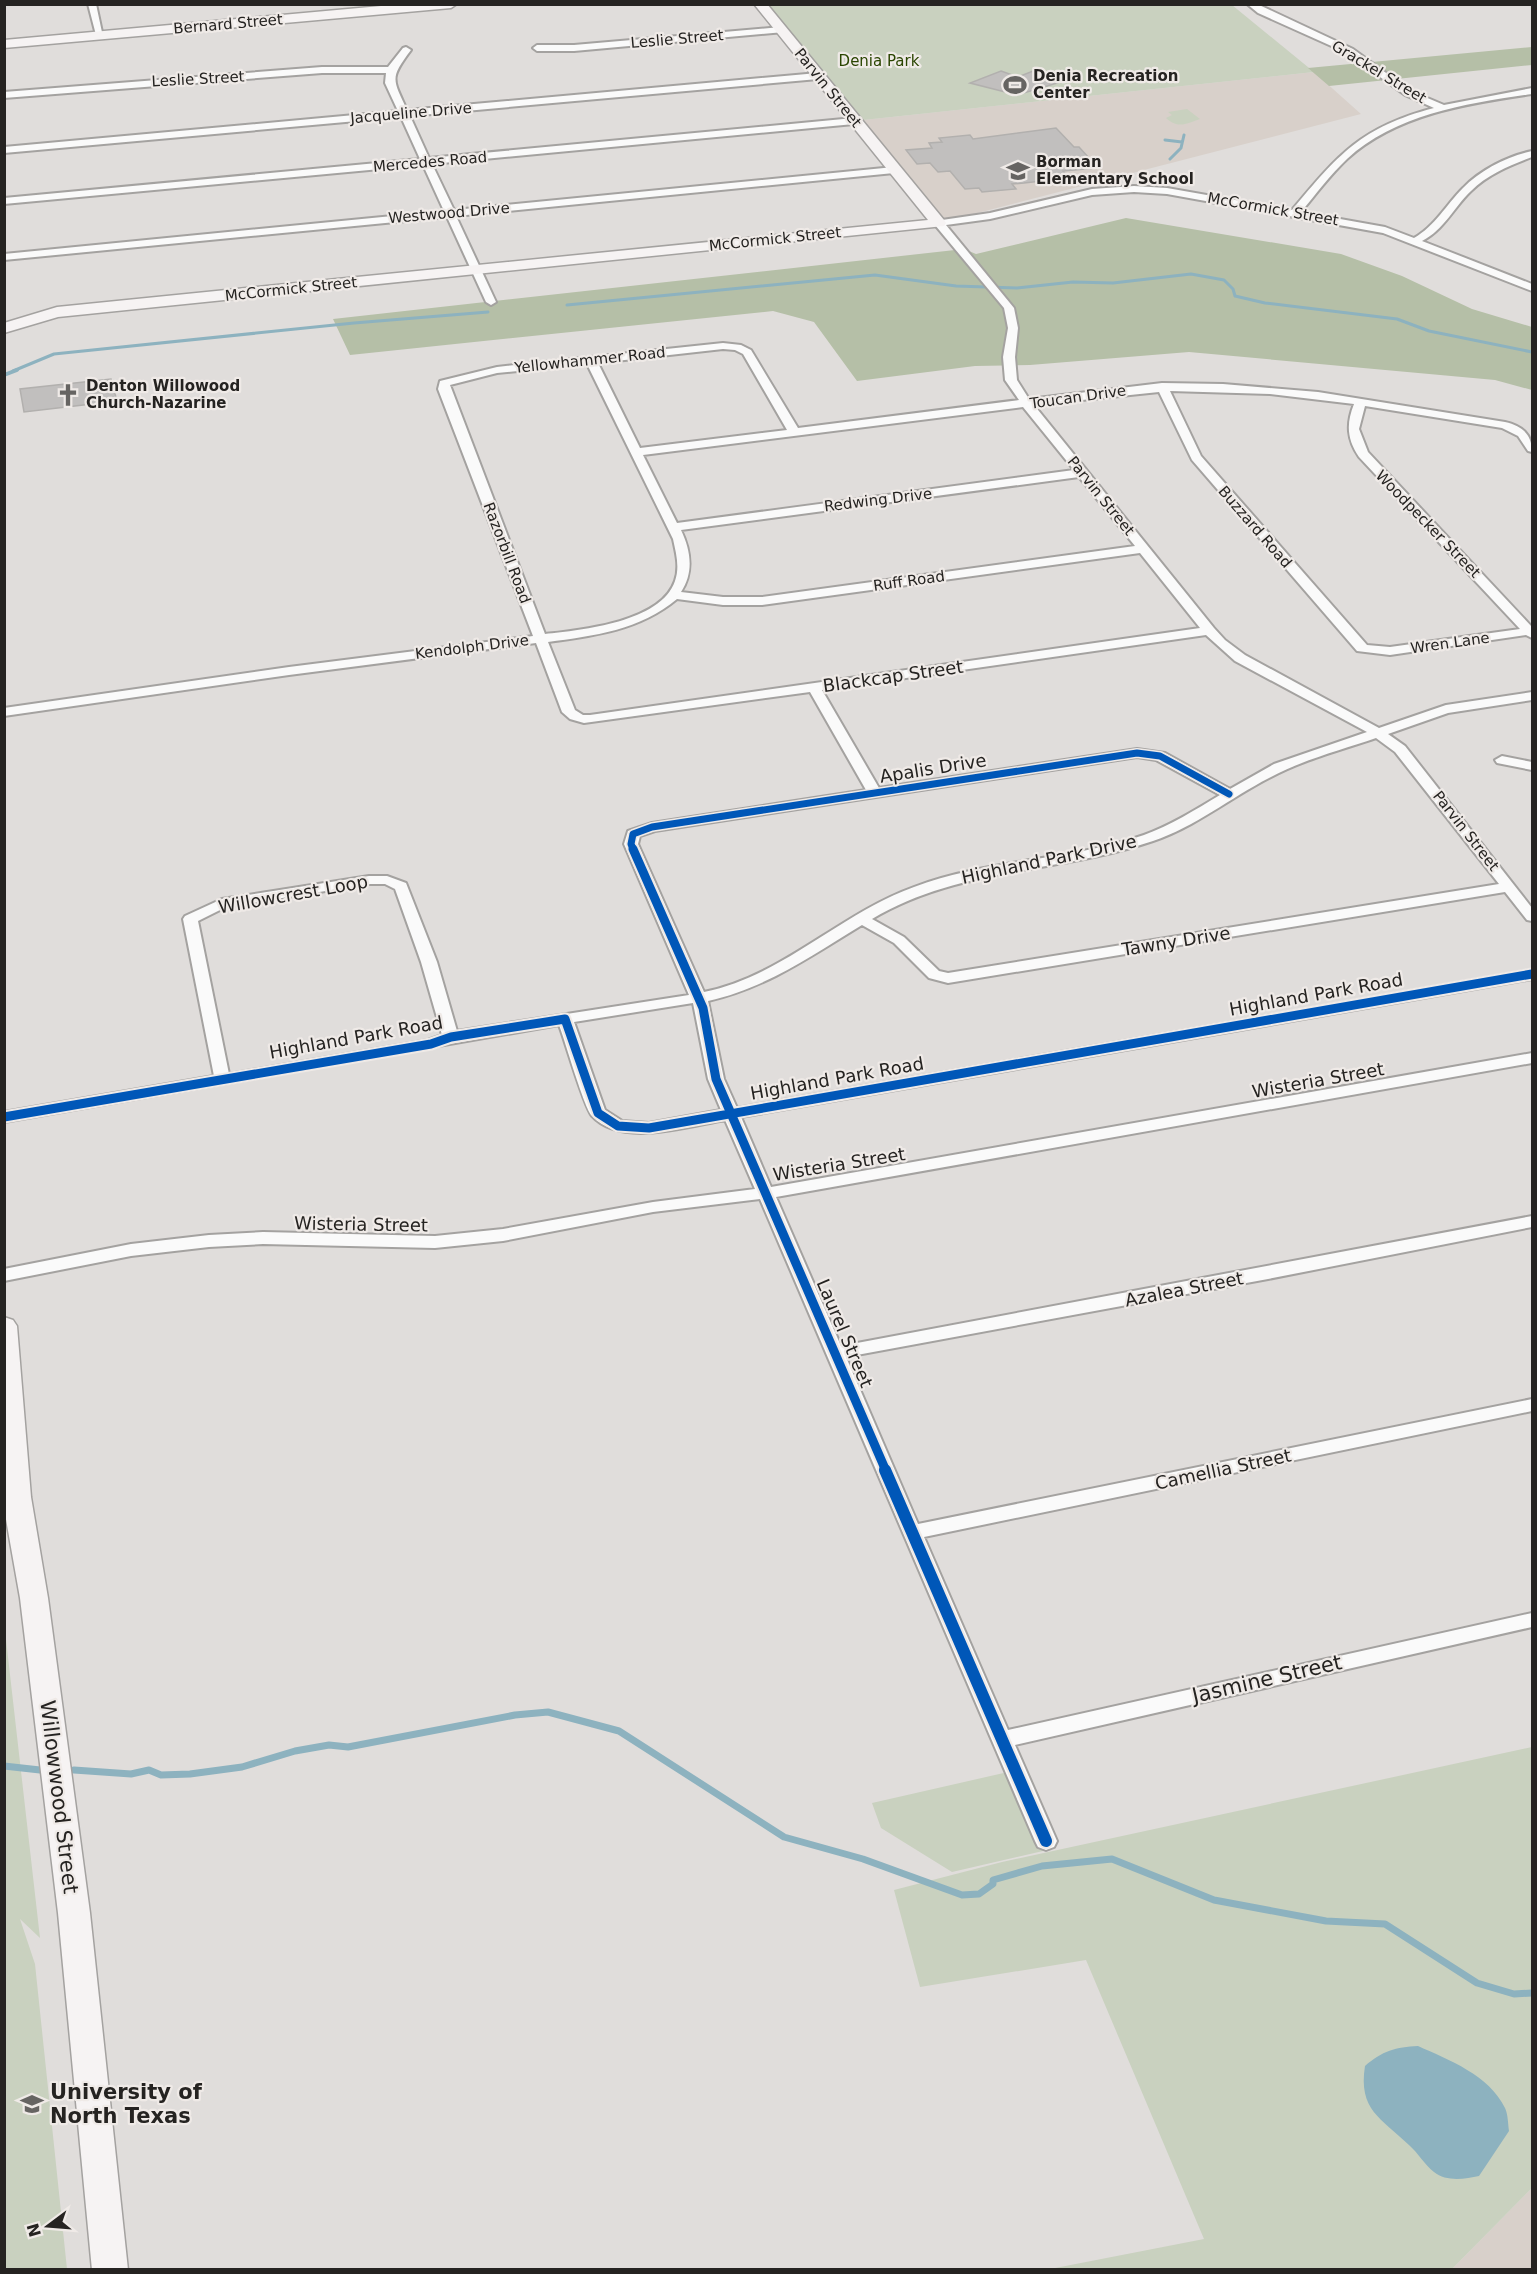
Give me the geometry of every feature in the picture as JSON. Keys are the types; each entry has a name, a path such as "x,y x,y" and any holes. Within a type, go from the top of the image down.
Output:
{"street":[{"path":"92,4 100,35"},
{"name":"Bernard Street","path":"4,44 451,4"},
{"name":"Parvin Street","path":"760,4 1009,308 1013,328 1009,357 1011,380 1082,473 1209,631 1220,643 1240,658 1377,732 1400,749 1533,917"},
{"name":"Grackel Street","path":"1251,4 1261,11 1350,51 1408,93 1443,108"},
{"name":"Leslie Street","path":"537,48 574,48 781,30"},
{"path":"406,50 391,70 390,83 491,302"},
{"name":"Leslie Street","path":"4,94 322,70 391,70"},
{"name":"Jacqueline Drive","path":"4,150 818,76"},
{"path":"1295,213 1344,155 1377,134 1443,108 1533,91"},
{"name":"Mercedes Road","path":"4,201 854,121"},
{"path":"1415,241 1436,228 1477,180 1502,165 1533,154"},
{"name":"Westwood Drive","path":"4,257 894,170"},
{"name":"McCormick Street","path":"4,328 57,312 939,223 990,216 1080,195 1118,190 1182,193 1385,230 1533,288"},
{"name":"Yellowhammer Road","path":"444,383 490,371 723,346 737,347 747,352 795,433"},
{"name":"Kendolph Drive","path":"4,712 327,666 541,639 619,626 649,614 674,595 682,582 686,568 683,548 591,360"},
{"name":"Razorbill Road","path":"444,383 444,390 569,712 578,719"},
{"name":"Toucan Drive","path":"637,452 1162,386 1226,388 1360,403 1505,425 1517,431 1533,449"},
{"name":"Buzzard Road","path":"1162,386 1188,443 1207,471 1355,643 1369,650"},
{"name":"Woodpecker Street","path":"1360,403 1352,430 1355,442 1362,454 1531,633"},
{"name":"Redwing Drive","path":"673,527 1082,473"},
{"name":"Ruff Road","path":"674,595 723,601 762,601 1143,549"},
{"name":"Blackcap Street","path":"578,719 594,719 1209,631"},
{"name":"Wren Lane","path":"1369,650 1390,651 1531,633"},
{"path":"814,688 875,793"},
{"name":"Highland Park Drive","path":"565,1019 727,992 764,977 890,903 943,881 1005,867 1100,851 1149,838 1173,828 1279,767 1446,709 1533,696"},
{"name":"Apalis Drive","path":"633,834 652,827 1146,753 1166,759 1229,794"},
{"path":"1503,760 1533,766"},
{"name":"Laurel Street","path":"633,834 631,844 699,998 708,1028 713,1070 730,1113 767,1193 1046,1841"},
{"name":"Willowcrest Loop","path":"222,1078 190,927 190,919 222,903 369,880 382,880 401,886 429,962 451,1037"},
{"name":"Tawny Drive","path":"862,919 899,940 934,975 948,978 1509,887"},
{"name":"Highland Park Road","path":"4,1117 431,1044 451,1037 565,1019 598,1113 607,1121 618,1125 649,1128 1533,974"},
{"name":"Wisteria Street","path":"4,1275 131,1250 209,1241 263,1238 435,1242 503,1235 653,1207 767,1193 1533,1058"},
{"name":"Azalea Street","path":"836,1353 1533,1221"},
{"name":"Willowwood Street","path":"4,1326 16,1483 27,1569 34,1598 74,1913 110,2270"},
{"name":"Camellia Street","path":"913,1533 1533,1405"},
{"name":"Jasmine Street","path":"1002,1740 1533,1620"}],"shaded area":[{"name":"Borman Elementary School","path":"1314,72 1361,114 939,223 854,121"},
{"path":"1532,2188 1532,2269 1452,2269"}],"green space":[{"name":"Denia Park","path":"760,5 1232,5 1314,72 854,121"},
{"path":"1532,47 1532,65 1329,86 1308,68"},
{"path":"1187,109 1200,119 1186,124 1174,124 1166,118 1172,115 1168,112"},
{"path":"1126,218 1341,254 1402,276 1472,309 1532,327 1532,390 1495,380 1189,352 1030,365 975,366 857,381 814,322 773,311 350,355 333,319 964,249 976,254"},
{"name":"University of North Texas","path":"4,1622 40,1938 20,1919 35,1964 67,2269 5,2269"},
{"path":"1532,1747 1532,2188 1452,2269 1050,2269 1204,2239 1086,1960 920,1987 894,1890 1002,1862"},
{"path":"1008,1772 1043,1851 952,1872 881,1828 872,1803"}],"water":[{"path":"1418,2046 1455,2063 1479,2078 1498,2096 1505,2108 1509,2131 1479,2176 1456,2179 1439,2175 1381,2120 1368,2103 1364,2081 1365,2066 1390,2051"}],"building":[{"name":"Denia Recreation Center","path":"1001,71 1018,77 1033,71 1064,81 1017,95 970,83"},
{"path":"1056,128 1074,147 1079,147 1098,168 1063,171 1069,178 1012,184 1016,189 982,192 979,188 965,189 950,171 938,172 930,163 917,164 906,150 932,148 929,143 942,142 939,138 970,135 973,139"},
{"name":"Denton Willowood Church-Nazarine","path":"111,379 117,401 24,412 20,389"}],"waterway":[{"path":"1170,159 1181,148 1184,135"},
{"path":"1165,140 1182,142"},
{"path":"567,305 875,275 956,286 1017,288 1073,282 1113,283 1191,274 1224,280 1233,289 1235,296 1265,303 1397,319 1429,331 1532,352"},
{"path":"13,371 54,354 354,323 488,312"},
{"path":"4,375 17,370"},
{"path":"74,1770 131,1774 149,1770 161,1775 190,1774 242,1767 295,1751 329,1745 348,1747 515,1715 548,1712 619,1731 784,1837 863,1859 962,1895 979,1894 993,1884 993,1880 1042,1866 1112,1859 1214,1900 1326,1921 1385,1924 1477,1983 1514,1994 1532,1993"},
{"path":"4,1766 40,1770"}],"cycle path":[{"path":"1046,1841 716,1079 703,1008 631,844 633,834 652,827 1137,753 1160,756 1229,794"},
{"path":"4,1117 431,1044 451,1037 565,1019 598,1113 618,1126 649,1128 1532,974"}],"place":[{"name":"Denia Recreation Center","path":"1015,85"},
{"name":"Borman Elementary School","path":"1018,171"},
{"name":"Denton Willowood Church-Nazarine","path":"68,395"},
{"name":"University of North Texas","path":"32,2104"}]}
